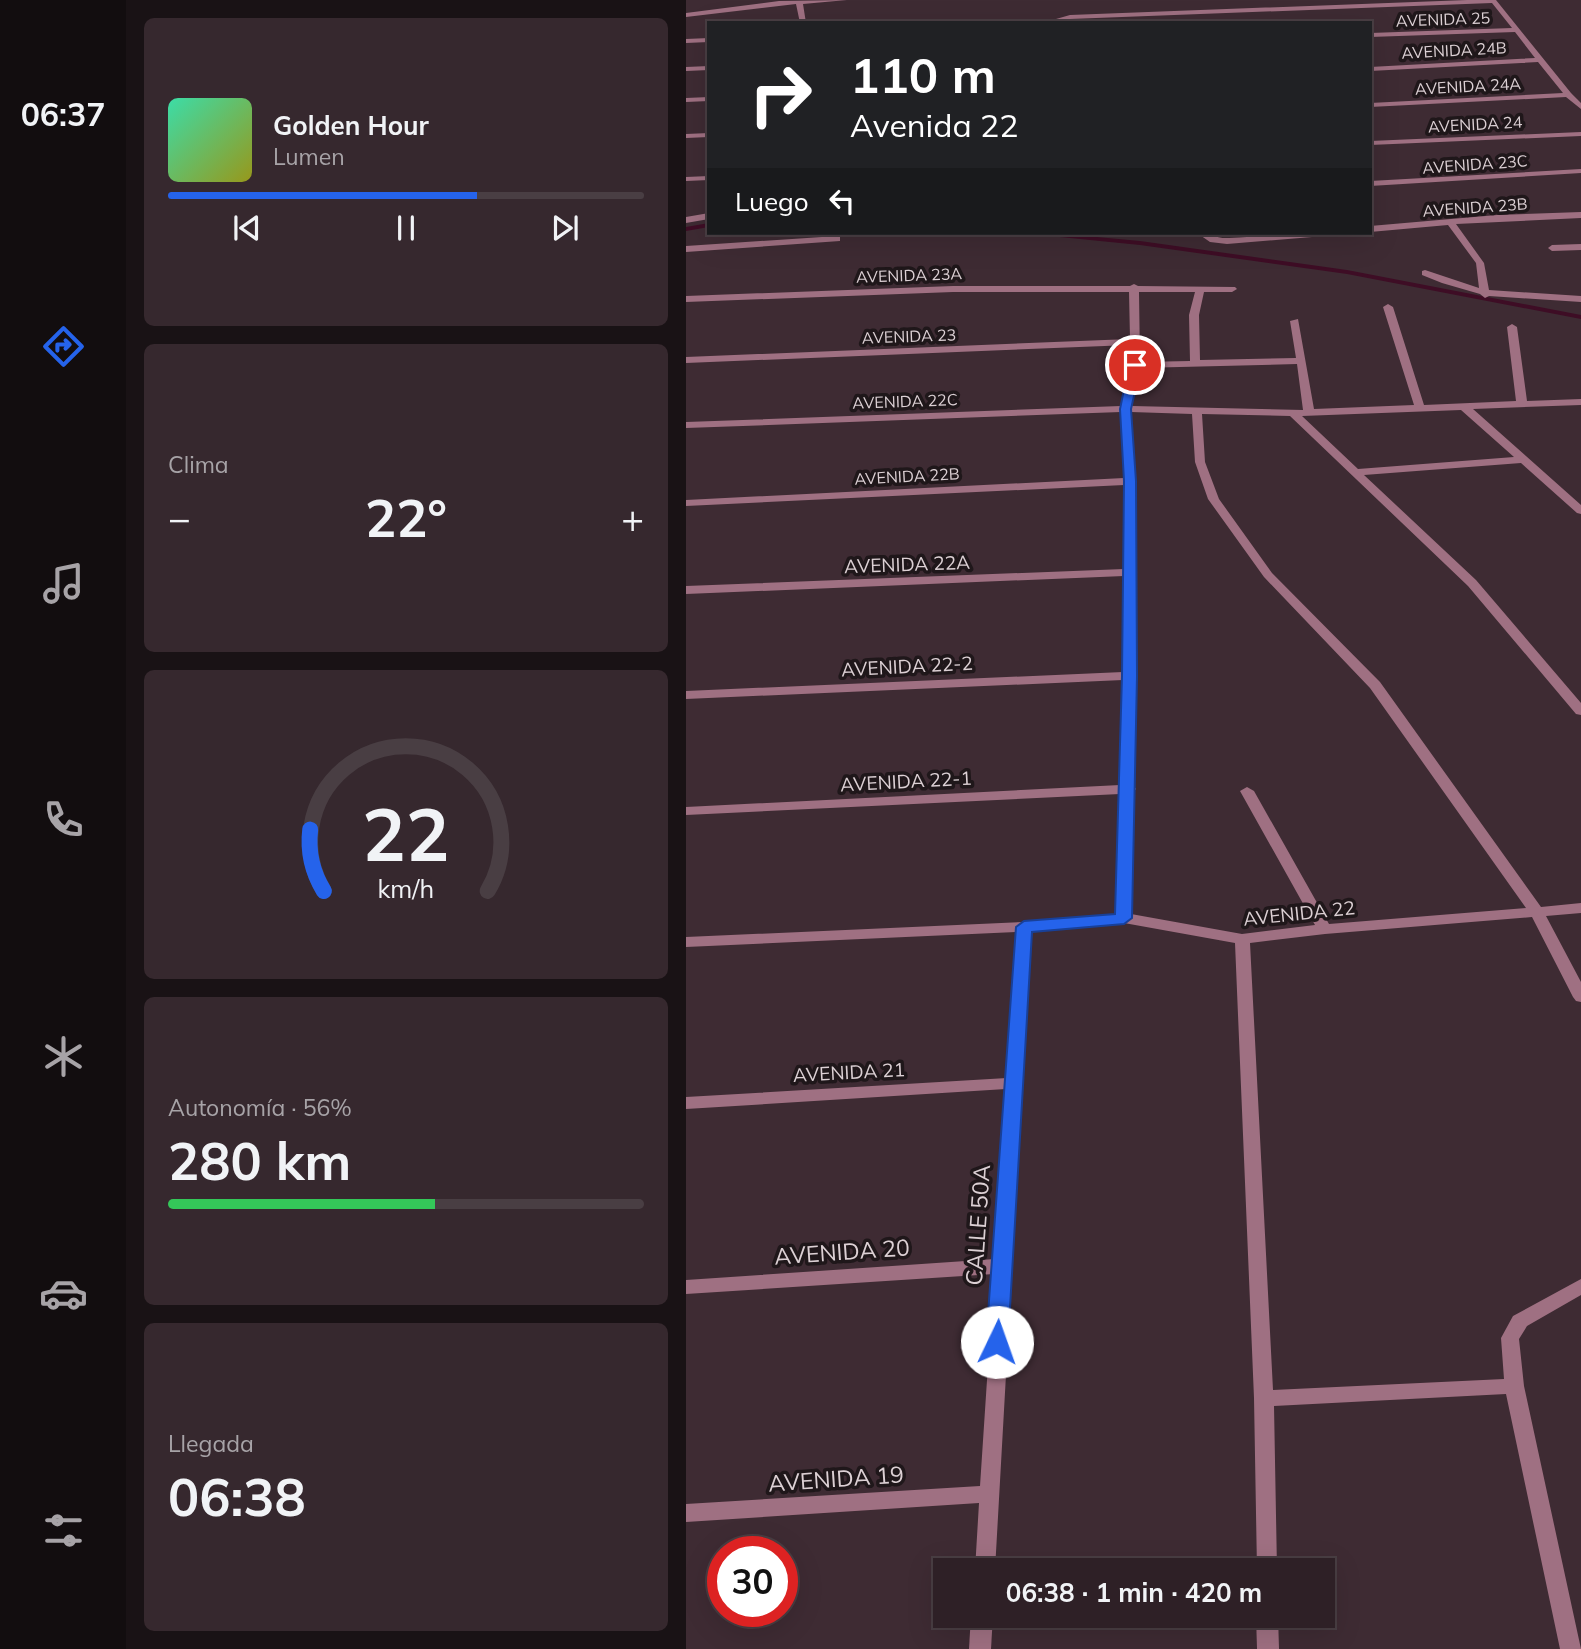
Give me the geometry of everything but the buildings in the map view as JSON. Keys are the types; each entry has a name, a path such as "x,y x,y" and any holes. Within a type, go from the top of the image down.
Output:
{"street":[{"path":"686,15 799,2 844,0"},
{"path":"1055,21 1167,11 1493,0 1568,95 1581,107"},
{"path":"799,2 803,21"},
{"path":"1167,11 1170,21"},
{"name":"AVENIDA 25","path":"1372,35 1516,30"},
{"path":"686,41 707,40"},
{"name":"AVENIDA 24B","path":"1372,69 1540,60"},
{"path":"686,69 707,68"},
{"name":"AVENIDA 24A","path":"1372,105 1568,95"},
{"path":"686,100 707,99"},
{"name":"AVENIDA 24","path":"1372,143 1581,134"},
{"path":"686,136 707,135"},
{"name":"AVENIDA 23C","path":"1372,184 1581,171"},
{"path":"686,179 707,178"},
{"name":"AVENIDA 23B","path":"1372,229 1581,215"},
{"path":"686,219 707,216"},
{"path":"1450,222 1480,263 1485,295"},
{"path":"1204,235 1213,240 1227,241 1300,235"},
{"path":"686,248 837,239"},
{"path":"1552,248 1581,247"},
{"path":"1425,274 1485,295 1581,299"},
{"path":"1124,918 1129,789 1130,481 1126,409 1135,365 1134,287"},
{"path":"1195,362 1194,315 1200,288"},
{"name":"AVENIDA 23A","path":"686,299 953,289 1231,289"},
{"path":"1388,307 1420,409"},
{"path":"1295,321 1309,413"},
{"path":"1512,327 1522,405"},
{"name":"AVENIDA 23","path":"686,360 1133,342"},
{"path":"1135,365 1302,360"},
{"name":"AVENIDA 22C","path":"686,425 1126,409 1293,414 1581,402"},
{"path":"1464,407 1581,511"},
{"path":"1197,410 1200,462 1214,499 1269,575 1375,685 1537,912 1581,997"},
{"path":"1293,414 1472,583 1581,711"},
{"path":"1357,472 1521,460"},
{"name":"AVENIDA 22B","path":"686,503 1130,481"},
{"name":"AVENIDA 22A","path":"686,590 1129,572"},
{"name":"AVENIDA 22-2","path":"686,695 1129,676"},
{"name":"AVENIDA 22-1","path":"686,811 1129,789"},
{"path":"1247,791 1325,929"},
{"name":"AVENIDA 22","path":"686,942 1024,927 1124,918 1242,939 1325,929 1581,908"},
{"name":"CALLE 50A","path":"986,1558 1001,1266 1024,927"},
{"path":"1242,939 1264,1398 1267,1558"},
{"name":"AVENIDA 21","path":"686,1103 1015,1083"},
{"name":"AVENIDA 20","path":"686,1287 1001,1266"},
{"path":"1571,1649 1514,1387 1510,1338 1520,1321 1581,1286"},
{"path":"1264,1398 1514,1387"},
{"name":"AVENIDA 19","path":"686,1513 989,1494"},
{"path":"980,1649 981,1628"},
{"path":"1267,1628 1268,1649"}],"waterway":[{"path":"686,229 707,225"},
{"path":"1060,235 1140,243 1347,272 1581,317"}],"route":[{"path":"997,1342 1024,927 1124,918 1129,789 1130,481 1126,409 1135,365"}]}
